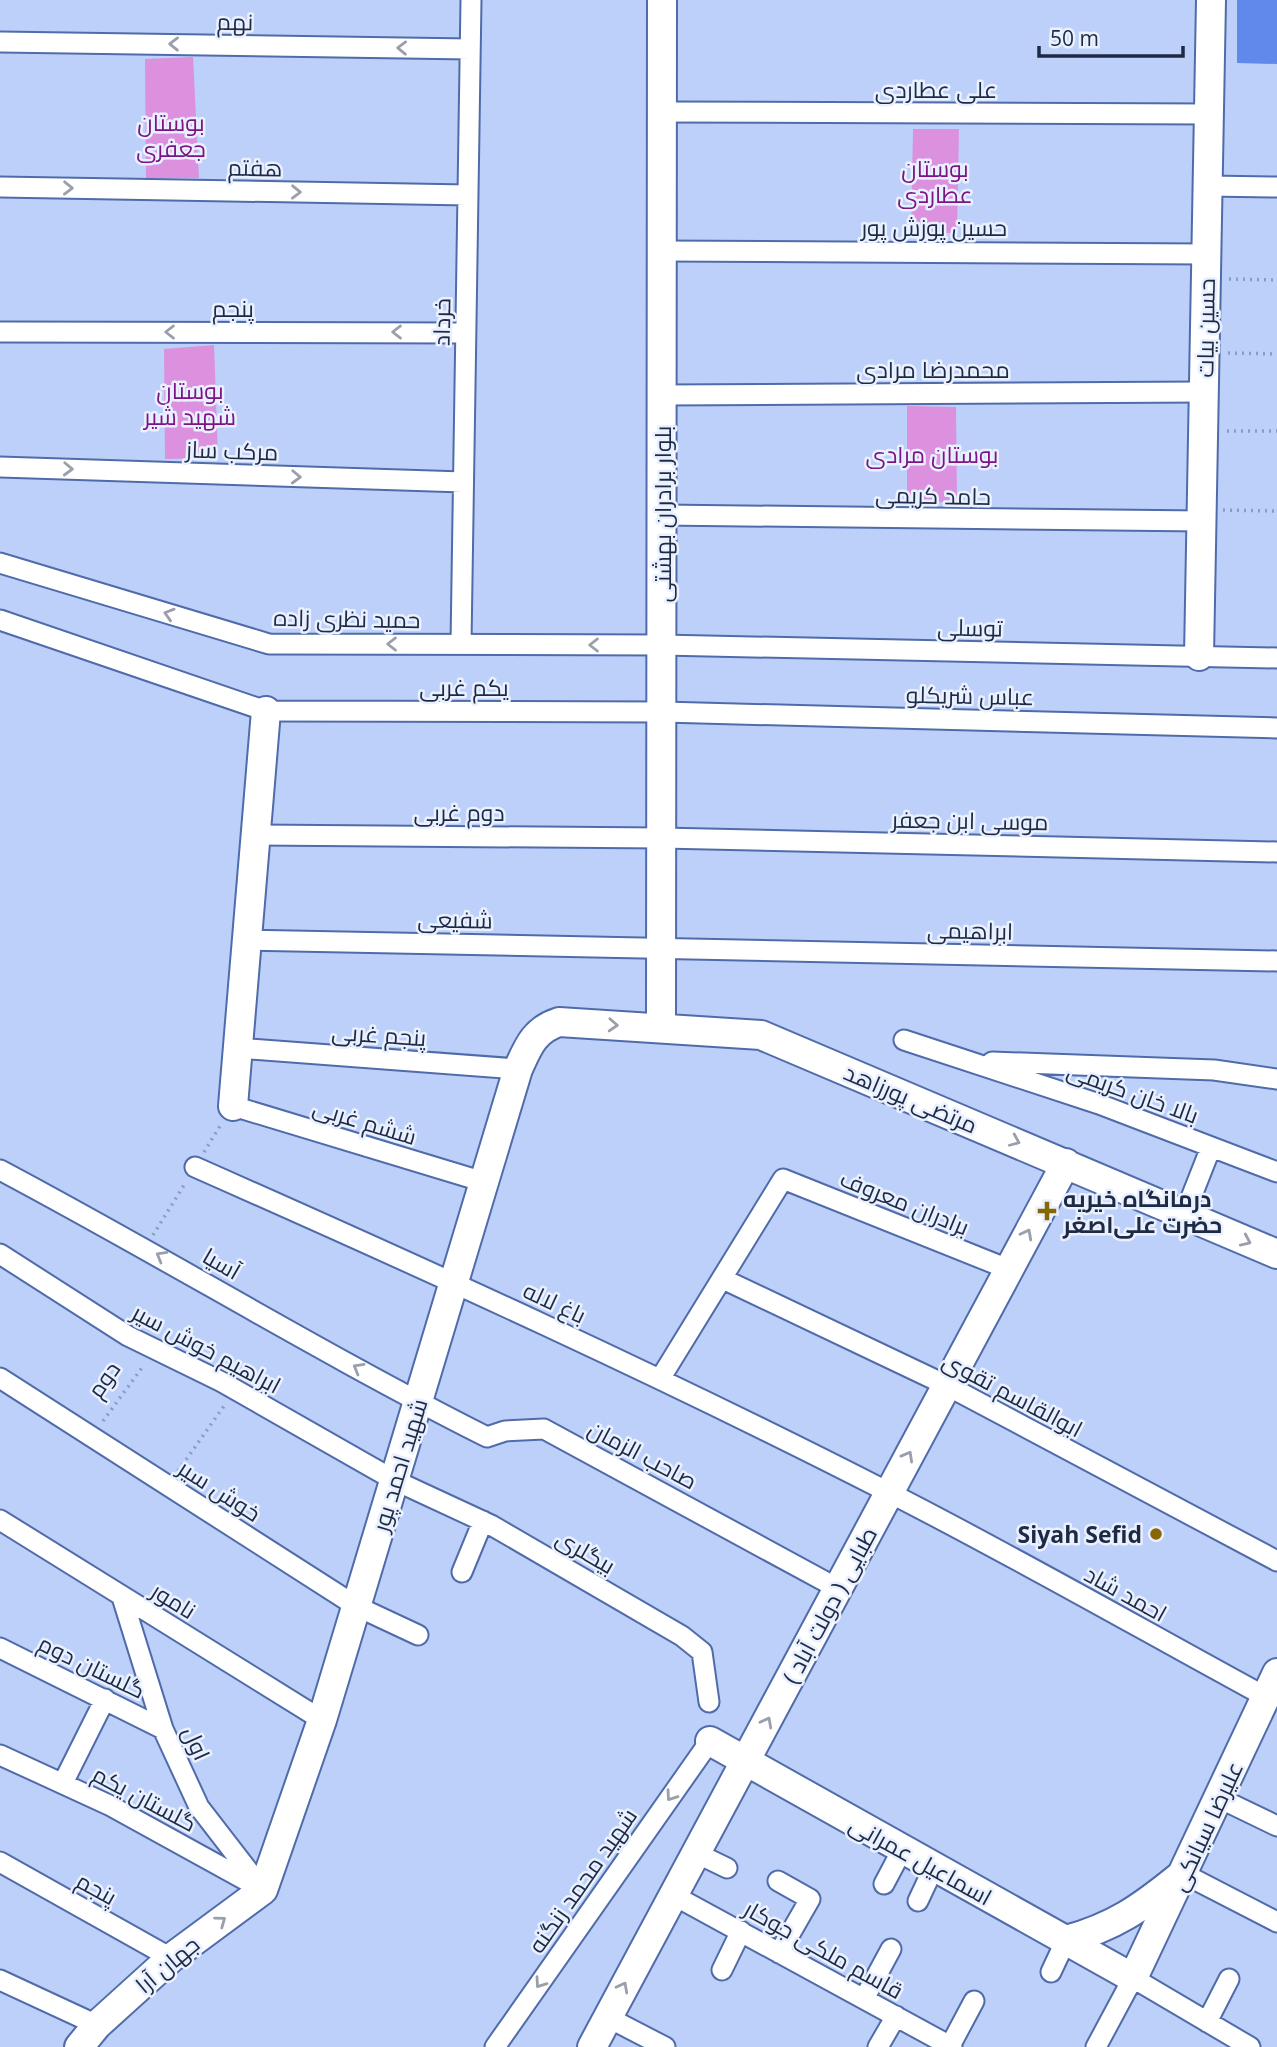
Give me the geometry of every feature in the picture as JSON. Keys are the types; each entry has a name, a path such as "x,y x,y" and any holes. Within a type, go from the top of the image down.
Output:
{"street":[{"name":"خرداد","path":"461,644 471,0"},
{"name":"بلوار برادران بهشتی","path":"661,1028 662,0"},
{"name":"حسین بیات","path":"1199,656 1211,0"},
{"name":"نهم","path":"0,42 470,49"},
{"name":"علی عطاردی","path":"662,112 1209,114"},
{"path":"1208,186 1277,187"},
{"name":"هفتم","path":"0,187 468,195"},
{"name":"حسین پوزش پور","path":"662,251 1206,266"},
{"name":"پنجم","path":"0,332 465,332"},
{"name":"محمدرضا مرادی","path":"662,395 1204,392"},
{"name":"مرکب ساز","path":"0,467 463,482"},
{"name":"حامد کریمی","path":"662,515 1203,515"},
{"name":"حمید نظری زاده","path":"0,563 269,644 662,645"},
{"name":"یکم غربی","path":"0,620 266,711 663,712"},
{"name":"توسلی","path":"662,645 1277,657"},
{"path":"233,1106 266,711"},
{"name":"عباس شریکلو","path":"663,712 1277,728"},
{"name":"دوم غربی","path":"256,835 662,838"},
{"name":"موسی ابن جعفر","path":"662,838 1277,852"},
{"name":"شفیعی","path":"247,940 662,948"},
{"name":"ابراهیمی","path":"662,948 1277,961"},
{"name":"مرتضی پورزاهد","path":"531,1038 545,1026 559,1022 761,1035 1277,1254"},
{"name":"شهید احمد پور","path":"263,1890 322,1720 518,1069 531,1038"},
{"name":"بالا خان کریمی","path":"904,1040 1099,1104 1277,1172"},
{"name":"پنجم غربی","path":"237,1048 518,1069"},
{"name":"بالا خان کریمی","path":"970,1061 1214,1070 1277,1079"},
{"name":"ششم غربی","path":"233,1106 484,1182"},
{"path":"1185,1213 1211,1147"},
{"name":"طبایی ( دولت آباد )","path":"592,2047 1066,1163"},
{"name":"باغ لاله","path":"195,1167 454,1281 888,1492"},
{"name":"آسیا","path":"0,1170 146,1247 418,1402"},
{"name":"برادران معروف","path":"723,1279 783,1179 1008,1269"},
{"name":"ابراهیم خوش سیر","path":"0,1254 128,1336 236,1390 394,1480"},
{"path":"660,1379 723,1279"},
{"name":"ابوالقاسم تقوی","path":"723,1279 946,1385 1277,1561"},
{"name":"خوش سیر","path":"0,1378 356,1606 418,1635"},
{"name":"صاحب الزمان","path":"418,1402 487,1437 505,1431 544,1429 837,1588"},
{"name":"بیگلری","path":"394,1480 483,1521 682,1636 702,1652 709,1702"},
{"name":"احمد شاد","path":"888,1492 1271,1685"},
{"name":"نامور","path":"0,1520 322,1720"},
{"path":"461,1572 483,1521"},
{"name":"اول","path":"122,1597 163,1728 199,1807 263,1890"},
{"name":"گلستان دوم","path":"0,1648 163,1728"},
{"name":"علیرضا سیانکی","path":"1133,1978 1271,1685"},
{"path":"63,1783 105,1699"},
{"name":"اسماعیل عمرانی","path":"710,1741 1133,1978"},
{"name":"شهید محمد زنگنه","path":"495,2047 710,1741"},
{"name":"گلستان یکم","path":"0,1755 63,1783 263,1890"},
{"path":"1219,1798 1277,1826"},
{"path":"884,1884 902,1850"},
{"path":"696,1853 727,1868"},
{"name":"پنجم","path":"0,1862 171,1958"},
{"path":"918,1901 934,1867"},
{"path":"1051,1972 1066,1940 1101,1930 1134,1913 1184,1874 1277,1922"},
{"path":"778,1881 810,1899 779,1953"},
{"name":"جهان آرا","path":"79,2047 97,2025 171,1958 263,1890"},
{"name":"قاسم ملکی جوکار","path":"673,1895 951,2046"},
{"path":"722,1970 741,1931"},
{"path":"864,1999 891,1949"},
{"path":"1097,2047 1133,1978 1245,2046"},
{"path":"1207,2022 1229,1979"},
{"path":"0,1980 97,2025"},
{"path":"951,2046 974,2001"},
{"path":"878,2047 895,2016"},
{"path":"607,2017 665,2047"}],"path":[{"path":"1206,266 1277,280"},
{"path":"1205,352 1277,354"},
{"path":"1204,431 1277,431"},
{"path":"1203,515 1277,511"},
{"name":"دوم","path":"92,1437 155,1349"},
{"path":"168,1485 236,1390"}],"green space":[{"name":"بوستان جعفری","path":"193,57 199,178 146,178 145,59"},
{"name":"بوستان عطاردی","path":"913,129 959,129 957,233 911,233"},
{"name":"بوستان شهید شیر","path":"214,345 218,458 165,459 164,349"},
{"name":"بوستان مرادی","path":"907,406 956,407 957,501 907,505"}],"water":[{"path":"1237,0 1277,0 1277,64 1237,63"}],"place":[{"name":"درمانگاه خیریه حضرت علی‌اصغر","path":"1047,1211"},
{"name":"Siyah Sefid","path":"1156,1534"}]}
